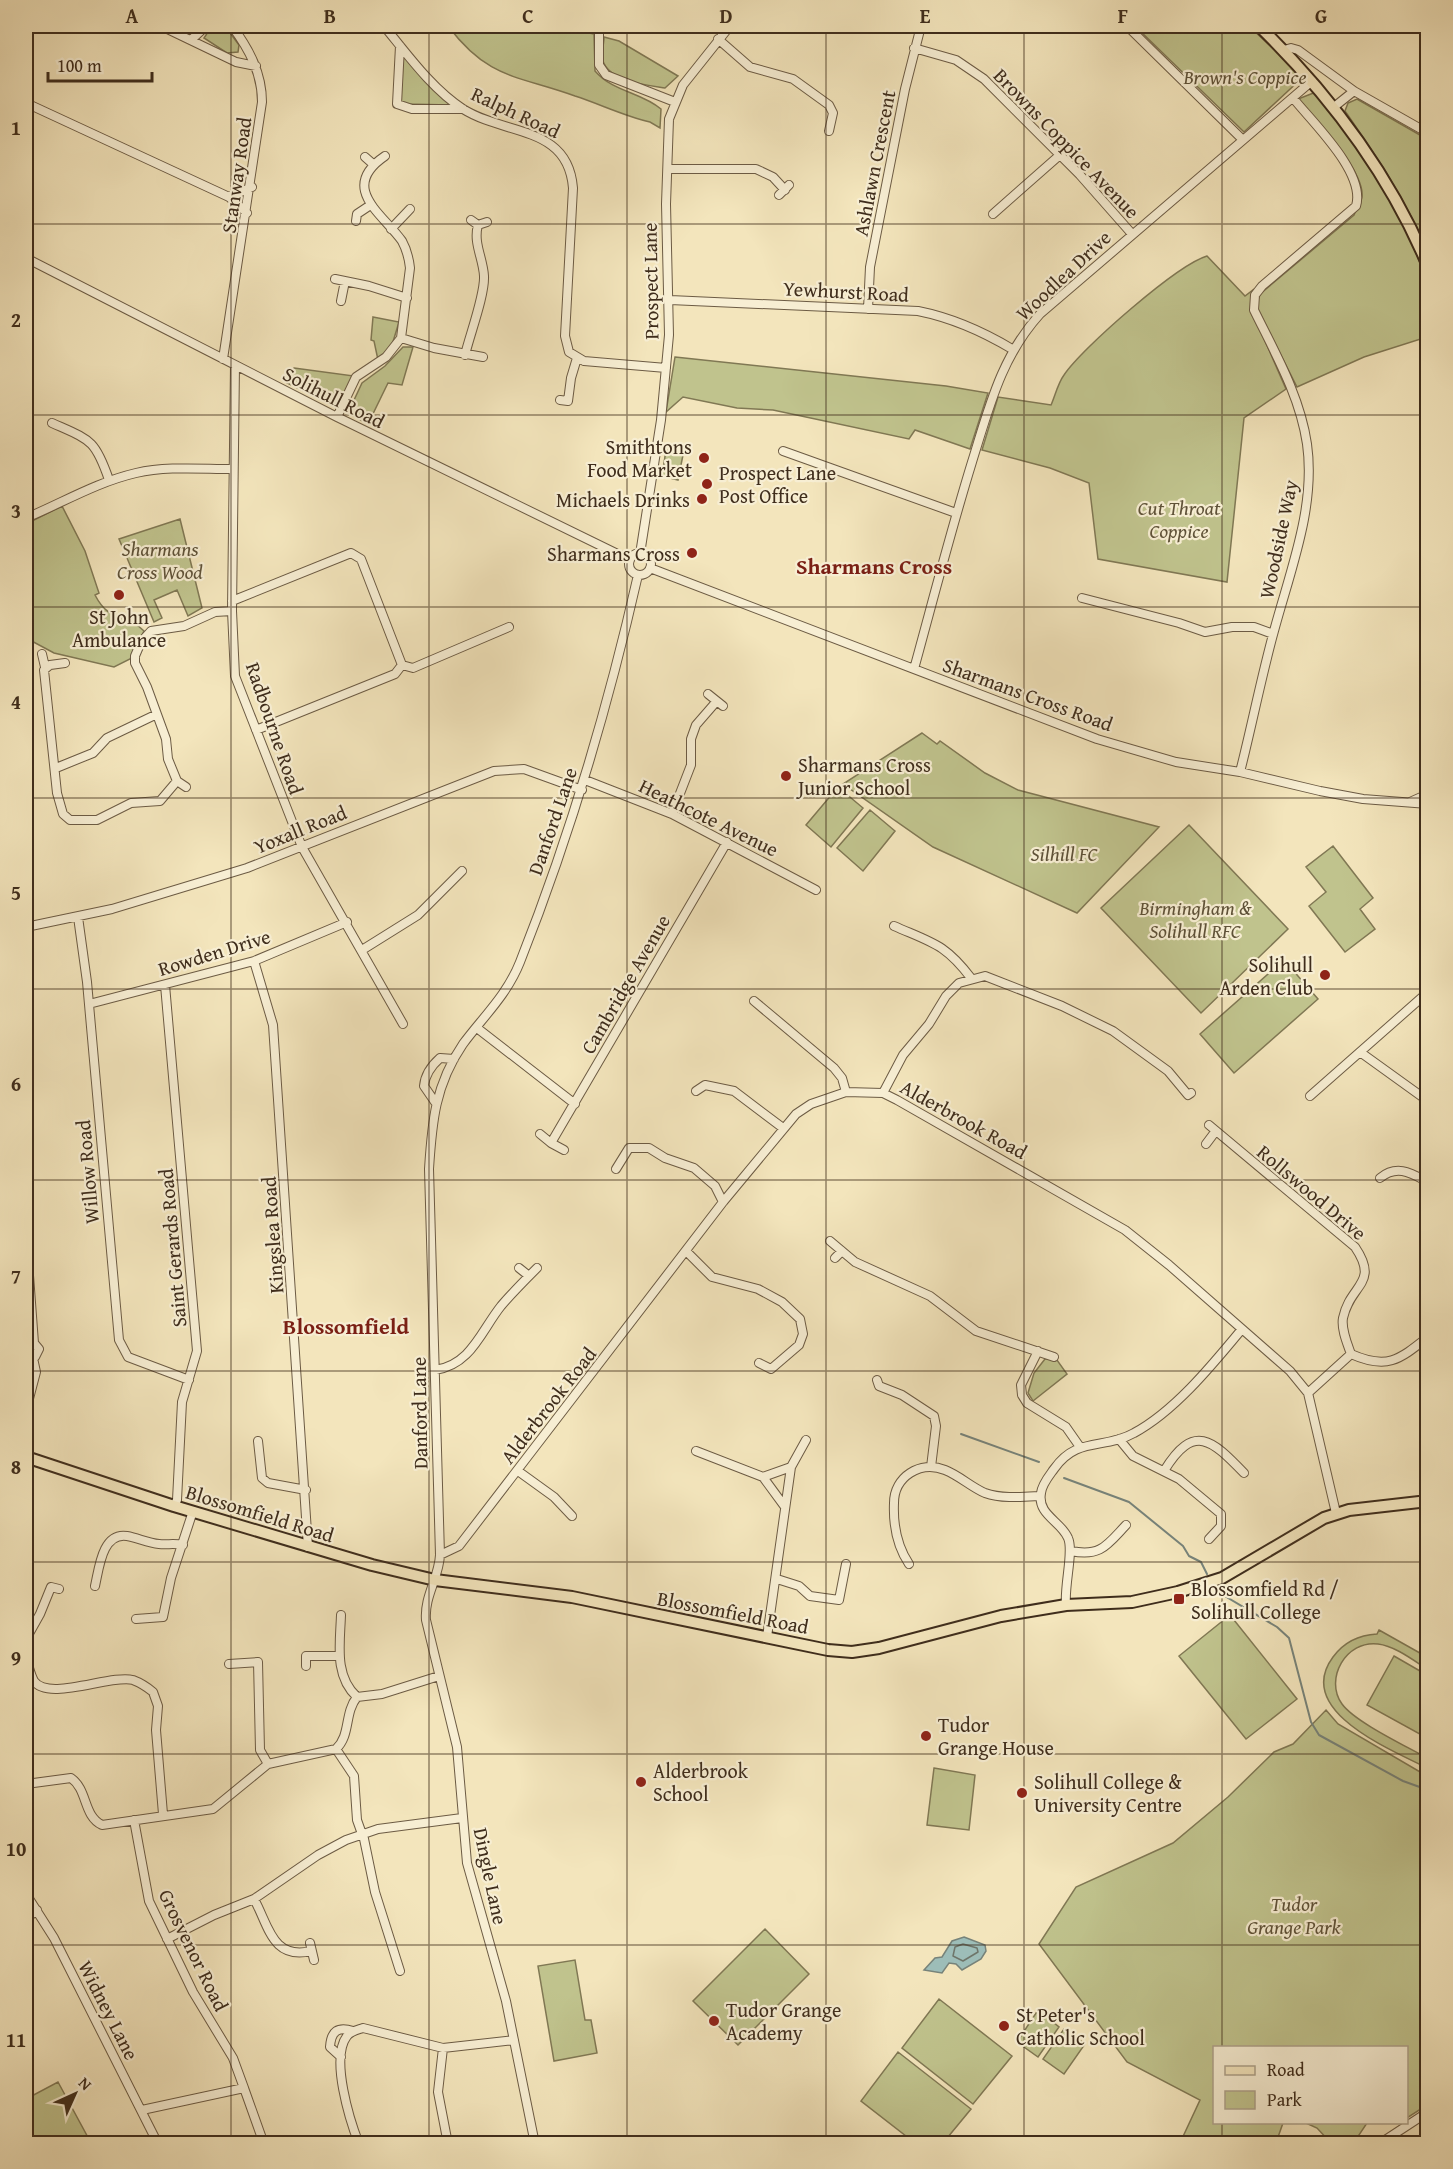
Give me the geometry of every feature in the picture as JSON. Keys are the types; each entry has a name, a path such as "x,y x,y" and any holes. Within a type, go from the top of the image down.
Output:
{"main road":[{"path":"1259,26 1284,50 1334,107 1374,162 1414,234 1428,266"},
{"name":"Blossomfield Road","path":"26,1457 174,1506 372,1565 435,1580 572,1597 828,1650 852,1652 906,1642 1001,1616 1066,1605 1132,1602 1212,1581 1312,1524 1336,1513 1428,1501"}],"street":[{"path":"161,26 236,62 256,66"},
{"path":"190,40 206,26"},
{"name":"Stanway Road","path":"224,359 252,187 262,102 256,66 244,42 232,26"},
{"name":"Ralph Road","path":"384,26 437,86 463,109 497,125 548,142 562,153 568,163 573,188 565,341 570,352 577,358"},
{"path":"599,26 599,65 606,75 675,102"},
{"name":"Prospect Lane","path":"640,554 666,368 670,300 666,204 669,119 683,85 730,26"},
{"name":"Ashlawn Crescent","path":"868,309 870,267 914,48 921,26"},
{"path":"1127,26 1243,140"},
{"path":"718,39 750,67 793,79 830,105 833,113 829,131"},
{"path":"400,46 398,104 412,109 463,109"},
{"name":"Browns Coppice Avenue","path":"914,48 950,57 976,73 1060,154 1131,234"},
{"path":"1284,50 1292,48 1298,50 1354,91 1428,133"},
{"name":"Woodlea Drive","path":"914,669 956,513 992,393 1012,348 1040,314 1312,81"},
{"path":"1334,107 1354,91"},
{"name":"Woodside Way","path":"1240,772 1306,502 1308,456 1299,410 1254,310 1254,300 1263,286 1356,206 1359,197 1358,189 1346,166 1293,98"},
{"path":"26,103 229,197 247,213"},
{"path":"993,214 1060,154"},
{"path":"337,417 356,377 386,357 401,338 407,298 409,257 401,241 369,206 365,184 373,164 385,156"},
{"path":"365,157 373,164"},
{"path":"668,169 756,169 773,177 784,190"},
{"path":"229,197 252,187"},
{"path":"356,220 357,214 369,206"},
{"path":"391,229 410,209"},
{"path":"465,355 482,294 484,276 474,222 487,222"},
{"name":"Solihull Road","path":"26,258 235,366 630,560"},
{"path":"335,279 369,286 407,298"},
{"path":"341,301 345,281"},
{"name":"Yewhurst Road","path":"670,300 918,311 952,319 979,329 1012,348"},
{"path":"401,338 465,355 483,357"},
{"path":"560,400 568,401 577,358 666,368"},
{"name":"Radbourne Road","path":"235,366 232,469 232,611 235,676 302,847 347,922 403,1024"},
{"path":"52,423 93,444 100,453 109,480"},
{"path":"783,451 956,513"},
{"path":"26,519 109,480 155,469 232,469"},
{"path":"232,601 356,554 361,559 402,665"},
{"path":"640,554 648,558 650,568 638,575 630,569 630,560 640,554"},
{"name":"Sharmans Cross Road","path":"650,568 1097,739 1176,762 1240,772 1364,799 1428,804"},
{"name":"Danford Lane","path":"435,1580 440,1555 429,1169 435,1102 454,1059 501,997 516,973 582,790 615,679 638,575"},
{"path":"1082,598 1179,622 1205,632 1232,627 1254,627 1273,634"},
{"path":"186,788 177,781 168,759 166,739 155,715 147,687 135,663 135,656 150,631 183,626 214,612 232,611"},
{"path":"402,665 413,668 509,627"},
{"path":"42,654 57,793 63,814 75,821 103,819 131,803 160,801 177,781"},
{"path":"45,667 65,663"},
{"path":"256,730 395,674 402,665"},
{"path":"672,814 691,765 691,739 696,725 720,704 708,694"},
{"path":"56,768 93,753 107,738 155,715"},
{"name":"Yoxall Road","path":"26,927 164,895 247,868 494,771 524,770 582,790"},
{"name":"Heathcote Avenue","path":"585,780 672,814 816,890"},
{"name":"Sharmans Cross Road","path":"1409,802 1428,794"},
{"name":"Cambridge Avenue","path":"551,1143 727,842"},
{"path":"362,950 418,915 462,871"},
{"name":"Willow Road","path":"78,916 121,1348 132,1359 189,1380"},
{"name":"Rowden Drive","path":"88,1004 254,961 347,922"},
{"path":"894,926 941,946 953,955 971,978"},
{"name":"Kingslea Road","path":"254,961 273,1025 308,1546"},
{"path":"883,1093 903,1055 929,1024 946,996 959,983 985,976 1004,982 1113,1031 1168,1071 1188,1095 1191,1093"},
{"name":"Saint Gerards Road","path":"165,985 197,1351 182,1402 177,1500 174,1506"},
{"path":"1310,1096 1428,992"},
{"path":"754,1001 834,1068 842,1078 846,1092"},
{"path":"477,1028 575,1104"},
{"path":"1360,1052 1368,1061 1428,1101"},
{"name":"Danford Lane","path":"435,1102 424,1086 424,1079 432,1065 440,1058 454,1059"},
{"path":"696,1091 705,1085 734,1091 783,1128"},
{"name":"Alderbrook Road","path":"440,1555 459,1546 687,1252 723,1202 783,1128 796,1114 811,1104 846,1092 883,1093 1125,1230 1242,1329 1290,1371 1308,1393 1336,1513"},
{"name":"Rollswood Drive","path":"1209,1125 1355,1247 1363,1259 1365,1276 1343,1317 1342,1325 1351,1354"},
{"path":"1206,1144 1215,1132"},
{"path":"540,1134 564,1150"},
{"path":"616,1169 629,1148 649,1148 665,1158 694,1168 715,1186 723,1202"},
{"path":"1380,1178 1396,1170 1406,1171 1428,1182"},
{"path":"26,1235 30,1343 39,1349 29,1357 36,1372 26,1410"},
{"path":"830,1241 855,1262 930,1296 976,1331 1054,1356"},
{"path":"835,1258 842,1251"},
{"path":"687,1252 699,1261 712,1277 758,1289 782,1302 800,1319 803,1334 799,1345 773,1368 759,1363"},
{"path":"519,1268 529,1276"},
{"path":"435,1370 450,1368 475,1346 499,1308 537,1268"},
{"path":"1066,1605 1064,1588 1071,1551 1067,1535 1044,1510 1040,1496 1045,1482 1061,1458 1080,1446 1133,1434 1160,1414 1212,1365 1242,1329"},
{"path":"1308,1393 1351,1354 1372,1362 1385,1363 1402,1357 1428,1336"},
{"path":"1038,1351 1021,1385 1022,1395 1027,1403 1066,1427 1080,1446"},
{"path":"877,1380 879,1386 902,1395 934,1416 936,1426 931,1467"},
{"path":"1119,1439 1133,1456 1167,1467 1221,1514 1221,1526 1209,1539"},
{"path":"767,1637 777,1580 791,1467 806,1440"},
{"path":"258,1441 262,1478 268,1484 306,1490"},
{"path":"1167,1467 1181,1447 1191,1442 1204,1442 1212,1443 1244,1473"},
{"path":"696,1451 763,1478 785,1507"},
{"path":"763,1478 791,1467"},
{"path":"909,1564 900,1551 896,1533 894,1491 912,1471 931,1467 944,1469 985,1492 1000,1496 1040,1496"},
{"path":"518,1471 555,1497 572,1516"},
{"path":"136,1618 163,1617 171,1578 193,1511"},
{"path":"1071,1551 1095,1553 1106,1546 1126,1524"},
{"path":"107,1581 95,1582 105,1548 117,1536 123,1535 161,1545 171,1542 183,1545"},
{"path":"777,1580 799,1586 810,1596 839,1600 846,1564"},
{"name":"Dingle Lane","path":"435,1580 425,1606 439,1676 457,1747 467,1863 506,2001 535,2144"},
{"path":"26,1639 33,1629 51,1587 59,1589"},
{"path":"341,1615 339,1656 344,1683 357,1697 382,1694 439,1676"},
{"path":"306,1666 306,1656 339,1656"},
{"path":"26,1659 34,1681 39,1686 77,1687 120,1679 133,1680 153,1692 158,1706 156,1730 163,1814"},
{"path":"229,1664 258,1662 261,1750 268,1764"},
{"path":"26,1784 71,1778 82,1790 90,1813 98,1823 112,1826 163,1814 213,1809 268,1764 336,1749 342,1744 350,1708 357,1697"},
{"path":"336,1749 354,1776 357,1820 375,1892 400,1971"},
{"path":"167,1939 214,1914 254,1899 325,1851 362,1834 378,1829 462,1818"},
{"name":"Grosvenor Road","path":"134,1820 147,1894 193,1992 233,2058 264,2144"},
{"name":"Widney Lane","path":"26,1894 54,1938 158,2144"},
{"path":"254,1899 279,1947 293,1953 311,1947 314,1960"},
{"path":"26,1919 37,1910"},
{"path":"341,2056 330,2047 331,2038 335,2030 342,2028 353,2031"},
{"path":"359,2143 345,2095 341,2056 344,2041 353,2031 363,2028 443,2048 514,2040"},
{"path":"443,2048 438,2092 448,2144"},
{"path":"142,2110 244,2088"},
{"path":"1379,2144 1428,2112"},
{"path":"1387,2144 1399,2130"}],"green space":[{"path":"212,26 225,26 239,45 238,52 227,53 204,38"},
{"path":"448,26 556,26 594,34 595,71 610,83 661,109 660,128 650,122 505,73 477,57"},
{"name":"Brown's Coppice","path":"1135,26 1249,26 1303,77 1244,132"},
{"path":"604,37 619,41 678,76 665,88 637,83 618,76 610,71 602,56"},
{"path":"405,56 424,80 451,105 405,104 401,101 401,59"},
{"path":"1316,92 1377,174 1407,230 1427,281 1427,337 1364,357 1297,387 1256,306 1260,294 1354,215 1362,197 1361,186 1348,160 1298,99"},
{"path":"1357,99 1427,139 1427,251 1400,196 1345,111 1348,103"},
{"name":"Cut Throat Coppice","path":"1207,256 1245,296 1253,290 1251,309 1286,389 1244,418 1227,582 1098,559 1089,483 1050,468 982,450 998,397 1051,405 1064,375 1090,346 1153,290"},
{"path":"373,317 399,322 392,345 378,360 374,341 371,340"},
{"path":"403,347 413,347 402,385 388,383 368,424 348,413 362,383 385,366"},
{"path":"675,357 946,386 988,393 970,449 915,430 909,439 773,410 737,408 683,397 666,412"},
{"path":"294,368 354,376 340,400 332,405 287,383"},
{"path":"666,450 683,455 678,480 662,476"},
{"path":"62,506 85,551 99,593 95,595 106,610 130,621 144,631 130,659 114,667 54,653 26,638 26,524"},
{"name":"Sharmans Cross Wood","path":"180,519 202,608 188,616 177,590 154,600 162,618 154,622 119,539"},
{"name":"Silhill FC","path":"922,733 937,744 940,741 985,773 1018,790 1159,827 1077,913 933,847 843,784"},
{"path":"838,787 863,808 831,847 806,825"},
{"path":"870,810 895,831 863,871 837,848"},
{"name":"Birmingham & Solihull RFC","path":"1189,825 1288,929 1201,1013 1101,908"},
{"path":"1333,846 1373,898 1360,909 1375,929 1345,952 1309,906 1326,892 1306,867"},
{"path":"1284,960 1318,999 1234,1073 1200,1034"},
{"path":"1045,1359 1057,1360 1067,1374 1033,1401 1028,1393 1034,1373"},
{"path":"1230,1615 1297,1699 1246,1739 1179,1656"},
{"path":"1379,1630 1427,1657 1427,1669 1391,1647 1367,1644 1356,1648 1341,1663 1337,1673 1337,1694 1342,1704 1358,1718 1427,1758 1427,1768 1392,1751 1352,1726 1336,1711 1326,1695 1324,1677 1337,1652 1352,1640 1377,1634"},
{"path":"1394,1656 1427,1675 1427,1738 1367,1705"},
{"name":"Tudor Grange Park","path":"1326,1710 1338,1724 1427,1776 1427,2105 1408,2117 1408,2046 1213,2046 1213,2124 1283,2124 1277,2140 1283,2143 1180,2143 1200,2100 1127,2062 1039,1944 1076,1887 1173,1843 1228,1797 1274,1752 1293,1744"},
{"path":"934,1768 975,1775 969,1830 927,1825"},
{"path":"765,1929 809,1974 738,2045 693,2001"},
{"path":"575,1960 585,2020 591,2020 597,2053 554,2061 538,1966"},
{"path":"939,1999 1012,2056 973,2104 902,2048"},
{"path":"1038,2010 1059,2027 1038,2057 1017,2042"},
{"path":"1064,2029 1085,2044 1064,2074 1043,2059"},
{"path":"898,2052 971,2109 943,2143 915,2143 861,2101"},
{"path":"58,2082 91,2143 26,2143 26,2099"},
{"path":"1308,2124 1366,2124 1353,2144 1331,2143 1317,2128"}],"water":[{"path":"964,1937 985,1945 986,1951 981,1959 962,1970 956,1964 949,1963 942,1973 924,1970 935,1958 942,1957 952,1941"}],"waterway":[{"path":"961,1434 1039,1462"},
{"path":"1064,1478 1129,1502 1183,1546 1189,1556 1201,1562 1207,1574"},
{"path":"1218,1592 1277,1627 1289,1638 1311,1722 1319,1735 1403,1781 1428,1790"}],"place":[{"name":"Smithtons Food Market","path":"704,458"},
{"name":"Prospect Lane Post Office","path":"707,484"},
{"name":"Michaels Drinks","path":"702,499"},
{"name":"Sharmans Cross","path":"692,553"},
{"name":"St John Ambulance","path":"119,595"},
{"name":"Sharmans Cross Junior School","path":"786,776"},
{"name":"Solihull Arden Club","path":"1325,975"},
{"name":"Blossomfield Rd / Solihull College","path":"1179,1599"},
{"name":"Tudor Grange House","path":"926,1736"},
{"name":"Alderbrook School","path":"641,1782"},
{"name":"Solihull College & University Centre","path":"1022,1793"},
{"name":"Tudor Grange Academy","path":"714,2021"},
{"name":"St Peter's Catholic School","path":"1004,2026"}],"district":[{"name":"Sharmans Cross","path":"874,566"},
{"name":"Blossomfield","path":"346,1326"}]}
